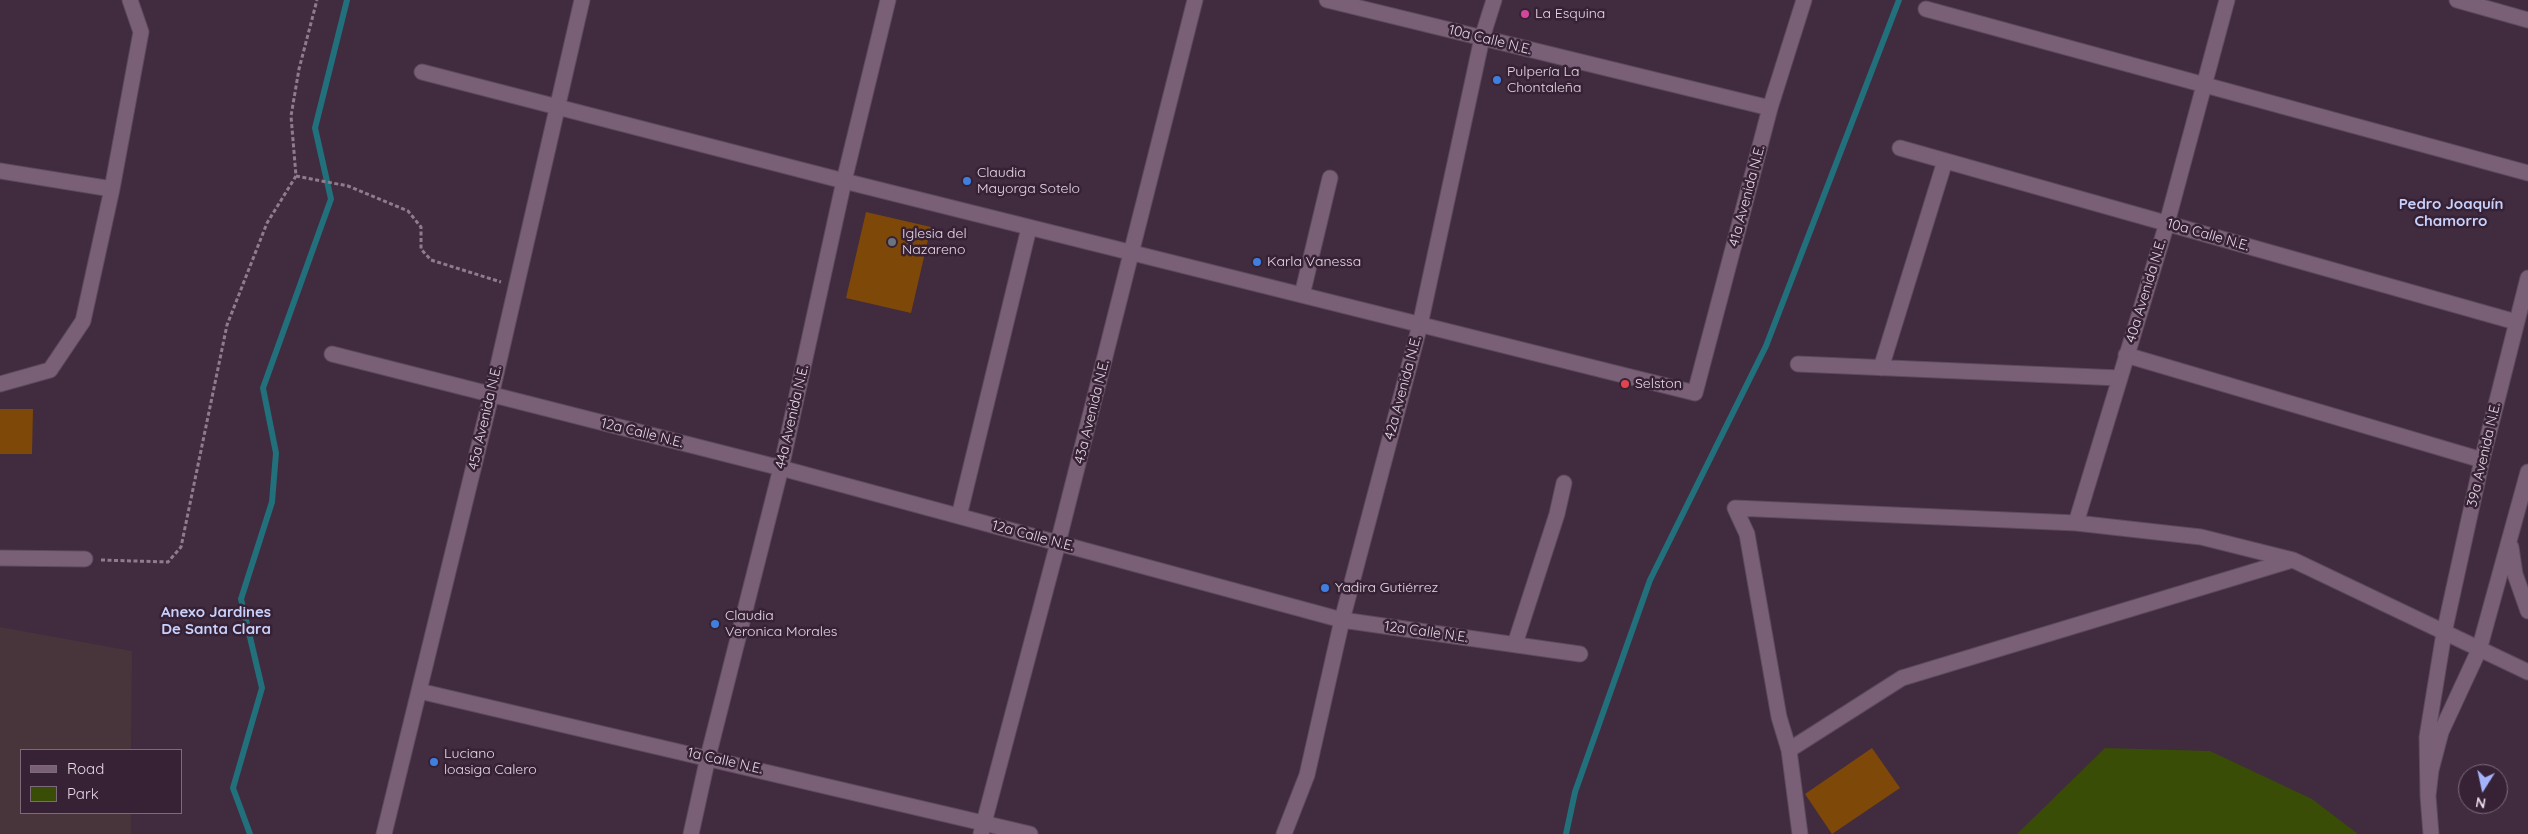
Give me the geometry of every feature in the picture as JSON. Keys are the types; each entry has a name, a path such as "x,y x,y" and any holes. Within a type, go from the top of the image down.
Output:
{"street":[{"path":"0,384 50,370 83,321 112,189 141,32 130,0"},
{"name":"45a Avenida N.E.","path":"384,834 491,396 582,0"},
{"name":"44a Avenida N.E.","path":"691,834 708,757 781,468 844,181 888,0"},
{"name":"43a Avenida N.E.","path":"982,828 1058,543 1195,0"},
{"name":"10a Calle N.E.","path":"1327,0 1770,108"},
{"name":"42a Avenida N.E.","path":"1284,834 1307,775 1342,620 1420,325 1482,38 1494,0"},
{"name":"41a Avenida N.E.","path":"1420,325 1695,394 1770,108 1804,0"},
{"name":"40a Avenida N.E.","path":"2076,523 2167,224 2227,0"},
{"path":"2457,0 2524,19 2528,31"},
{"path":"1926,9 2205,83 2528,173"},
{"path":"422,72 1029,228 1420,325"},
{"name":"10a Calle N.E.","path":"1900,148 2516,322"},
{"path":"1881,368 1945,161"},
{"path":"0,171 112,189"},
{"path":"1302,296 1330,178"},
{"path":"959,516 1029,228"},
{"name":"39a Avenida N.E.","path":"2428,796 2426,737 2444,633 2482,460 2528,278"},
{"name":"12a Calle N.E.","path":"332,354 491,396 781,468 1342,620 1580,654"},
{"path":"2126,356 2482,460"},
{"path":"1798,364 2120,378"},
{"path":"2431,834 2428,796 2441,732 2479,650 2528,472"},
{"path":"1516,644 1564,483"},
{"path":"1800,834 1788,750 1779,717 1746,534 1735,508 2076,523 2201,537 2293,560 2528,672"},
{"path":"2510,540 2515,574 2528,611"},
{"path":"0,558 85,559"},
{"path":"1788,750 1902,678 2293,560"},
{"name":"1a Calle N.E.","path":"419,691 708,757 982,828 1030,834"}],"path":[{"path":"85,559 168,562 181,548 227,325 267,223 296,176 291,116 299,69 317,0"},
{"path":"296,176 348,186 408,211 421,227 421,250 431,260 516,287"}],"shaded area":[{"path":"0,627 132,651 131,749 20,749 20,814 131,814 131,834 0,834"}],"green space":[{"path":"2105,748 2210,751 2312,799 2358,834 2017,834"}],"building":[{"path":"866,212 931,227 911,313 846,298"},
{"path":"0,409 33,409 32,454 0,454"},
{"path":"1872,748 1900,788 1832,834 1805,794"}],"waterway":[{"path":"250,834 233,788 262,688 241,599 272,502 276,453 263,388 331,199 315,128 347,0"},
{"path":"1566,834 1575,792 1650,580 1766,346 1899,0"}],"place":[{"name":"La Esquina","path":"1525,14"},
{"name":"Pulpería La Chontaleña","path":"1497,80"},
{"name":"Claudia Mayorga Sotelo","path":"967,181"},
{"name":"Iglesia del Nazareno","path":"892,242"},
{"name":"Karla Vanessa","path":"1257,262"},
{"name":"Selston","path":"1625,384"},
{"name":"Yadira Gutiérrez","path":"1325,588"},
{"name":"Claudia Veronica Morales","path":"715,624"},
{"name":"Luciano loasiga Calero","path":"434,762"}],"district":[{"name":"Pedro Joaquín Chamorro","path":"2451,212"},
{"name":"Anexo Jardines De Santa Clara","path":"216,620"}]}
